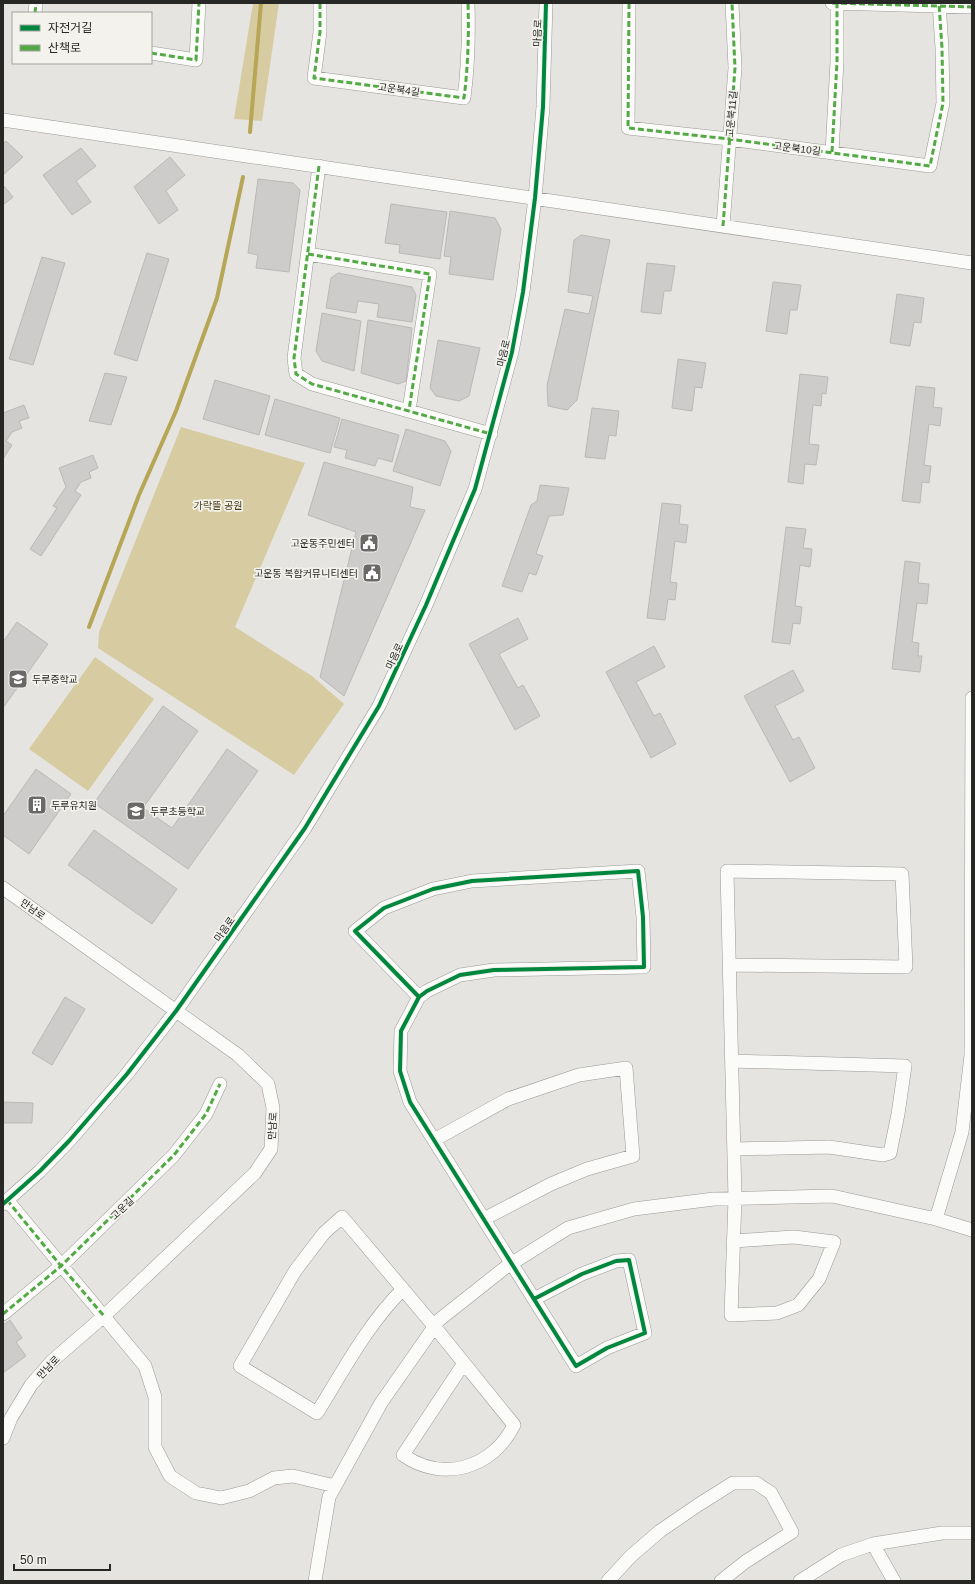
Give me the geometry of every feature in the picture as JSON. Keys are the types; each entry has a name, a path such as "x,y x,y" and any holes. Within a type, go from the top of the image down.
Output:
{"street":[{"path":"152,53 196,60 199,3"},
{"name":"고운북4길","path":"320,3 320,32 314,78 464,98 467,76 469,33 468,3"},
{"name":"마음로","path":"5,1202 40,1171 69,1141 127,1074 176,1011 305,828 379,706 426,605 475,489 512,352 523,292 535,198 543,107 546,3"},
{"name":"고운북10길","path":"629,3 628,128 729,139 930,166 943,103 942,48 939,5"},
{"name":"고운북11길","path":"723,226 735,68 732,3"},
{"path":"832,3 972,7"},
{"path":"832,152 837,62 837,3"},
{"path":"3,120 972,263"},
{"path":"319,166 294,358 296,374 312,384 491,434"},
{"path":"308,254 430,274 409,410"},
{"path":"936,1219 962,1132 971,1055 972,698"},
{"path":"419,997 355,931 384,908 433,889 472,881 638,871 643,917 644,967 494,970 460,975 426,991 419,997 401,1031 400,1071 410,1102 576,1366 607,1348 645,1333 629,1260 616,1260 582,1274 534,1299"},
{"path":"730,965 906,967 902,874 727,871 735,1198 733,1241 731,1315 777,1313 798,1305 819,1279 834,1242 794,1237 733,1241"},
{"name":"만남로","path":"3,888 238,1055 268,1084 273,1108 271,1149 255,1173 104,1316 52,1361 31,1385 11,1418 3,1438"},
{"path":"732,1061 905,1066 898,1114 890,1153 883,1154 829,1147 734,1149"},
{"path":"434,1140 508,1099 579,1075 626,1068 633,1156 588,1169 551,1184 484,1220"},
{"name":"고운길","path":"3,1314 61,1266 174,1155 206,1114 220,1084"},
{"path":"316,1581 329,1496 381,1403 434,1326 439,1320 511,1263 568,1228 626,1211 714,1199 832,1196 936,1219 972,1230"},
{"path":"5,1202 104,1316 145,1366 155,1397 155,1447 170,1476 196,1494 221,1498 249,1491 274,1478 293,1476 335,1486"},
{"path":"403,1289 388,1303 366,1333 317,1413 240,1366 295,1271 324,1233 342,1217 403,1289 434,1326 464,1363 514,1425 508,1438 492,1454 472,1465 450,1470 431,1469 403,1455 464,1363"},
{"path":"608,1581 631,1556 660,1531 698,1505 733,1483 756,1483 770,1493 792,1532 746,1562 721,1581"},
{"path":"800,1581 841,1555 873,1544 942,1533 972,1533"},
{"path":"873,1544 894,1581"}],"green space":[{"path":"253,3 279,3 262,121 234,119"},
{"name":"가락뜰 공원","path":"181,427 305,463 235,627 312,676 344,704 294,775 98,648 99,632"},
{"path":"95,657 154,699 88,791 29,749"}],"building":[{"path":"6,141 23,157 3,175 3,144"},
{"path":"81,148 96,166 76,181 91,202 72,215 43,175"},
{"path":"170,157 185,175 166,191 178,210 159,224 134,187"},
{"path":"258,179 293,183 300,190 289,272 256,268 258,255 248,253"},
{"path":"3,185 13,197 3,205"},
{"path":"391,204 447,212 440,259 399,253 400,245 385,243"},
{"path":"450,211 495,218 501,229 493,280 449,274 451,257 444,256"},
{"path":"581,235 610,240 577,400 567,410 548,406 547,385 565,309 589,314 593,296 568,292 574,240"},
{"path":"147,253 169,259 137,361 114,354"},
{"path":"42,257 65,263 33,365 9,359"},
{"path":"647,263 675,266 671,291 664,291 661,314 641,312"},
{"path":"338,273 412,287 416,295 412,322 377,317 379,304 358,301 356,313 326,308 331,278"},
{"path":"773,282 801,285 797,310 790,310 787,334 766,331"},
{"path":"897,294 924,298 921,323 914,322 910,346 890,343"},
{"path":"322,313 361,321 354,371 322,361 316,351"},
{"path":"368,320 412,328 406,381 398,384 361,373"},
{"path":"438,340 480,348 469,396 459,401 436,396 430,388"},
{"path":"678,359 706,363 702,388 695,387 692,411 672,408"},
{"path":"105,373 127,377 111,425 89,421"},
{"path":"800,374 828,377 826,394 822,393 821,406 813,405 809,444 819,445 816,465 805,464 803,484 788,482"},
{"path":"215,380 270,396 259,435 203,419"},
{"path":"916,386 935,388 933,407 942,408 940,426 929,424 924,465 931,466 929,483 922,482 920,503 902,501"},
{"path":"275,399 340,418 330,453 265,435"},
{"path":"24,405 29,418 19,421 22,428 12,432 6,441 12,445 3,459 3,413"},
{"path":"592,408 619,411 616,436 609,435 605,459 585,457"},
{"path":"342,419 399,435 392,462 378,458 375,466 345,458 347,450 334,447"},
{"path":"406,429 445,441 451,451 440,486 393,471"},
{"path":"93,455 98,468 89,472 91,478 81,482 75,491 81,495 41,556 30,549 57,508 53,506 66,487 59,468"},
{"name":"고운동 복합커뮤니티센터","path":"324,462 413,487 410,507 425,510 344,696 320,677 356,532 308,515"},
{"path":"540,485 569,488 563,515 549,516 536,554 543,556 536,575 529,573 522,592 502,586 531,505 537,501"},
{"path":"662,503 681,505 679,524 688,525 686,543 675,541 670,582 677,583 675,600 668,599 665,620 647,618"},
{"path":"786,527 806,529 803,548 812,549 810,567 800,565 795,606 802,607 800,624 793,623 790,644 772,642"},
{"path":"905,561 920,563 918,583 929,584 927,604 917,603 912,642 919,643 918,656 922,656 920,672 892,669"},
{"path":"518,618 528,639 499,654 518,688 523,685 540,716 515,730 469,644"},
{"name":"두루중학교","path":"17,622 48,644 3,708 3,642"},
{"path":"654,646 665,667 636,682 654,716 660,713 676,744 651,758 606,672"},
{"path":"793,670 804,691 775,706 793,740 799,737 815,768 790,782 744,696"},
{"path":"163,706 198,731 143,808 172,828 227,749 258,771 188,869 94,803"},
{"name":"두루유치원","path":"36,769 71,794 29,854 3,835 3,816"},
{"path":"94,830 177,889 152,924 68,865"},
{"path":"65,997 85,1009 52,1065 32,1053"},
{"path":"3,1102 33,1103 32,1123 3,1123"},
{"path":"10,1320 22,1338 16,1342 26,1356 3,1373 3,1325"}],"waterway":[{"path":"250,132 261,3"},
{"path":"89,627 139,495 176,411 217,298 243,177"}],"marked path":[{"path":"35,12 36,3"},
{"path":"152,53 196,60 199,3"},
{"path":"320,3 320,32 314,78 464,98 468,51 468,3"},
{"path":"629,3 628,128 729,139 930,166 943,103 939,3"},
{"path":"723,226 735,68 732,3"},
{"path":"832,3 972,7"},
{"path":"832,152 837,62 837,3"},
{"path":"319,166 294,358 296,374 312,384 491,434"},
{"path":"308,254 430,274 409,410"},
{"path":"3,1314 61,1266 174,1155 206,1114 220,1084"},
{"path":"7,1200 104,1316"}],"cycle path":[{"path":"3,1204 40,1171 69,1141 127,1074 176,1011 305,828 379,706 426,605 475,489 512,352 523,292 535,198 543,107 546,3"},
{"path":"419,997 427,991 460,975 494,970 644,967 643,917 638,871 472,881 433,889 384,908 355,931 419,997 401,1031 400,1071 410,1102 576,1366 607,1348 645,1333 629,1260 616,1261 582,1274 534,1299"}],"place":[{"name":"고운동주민센터","path":"369,543"},
{"name":"고운동 복합커뮤니티센터","path":"372,573"},
{"name":"두루중학교","path":"18,679"},
{"name":"두루유치원","path":"37,805"},
{"name":"두루초등학교","path":"136,811"}]}
